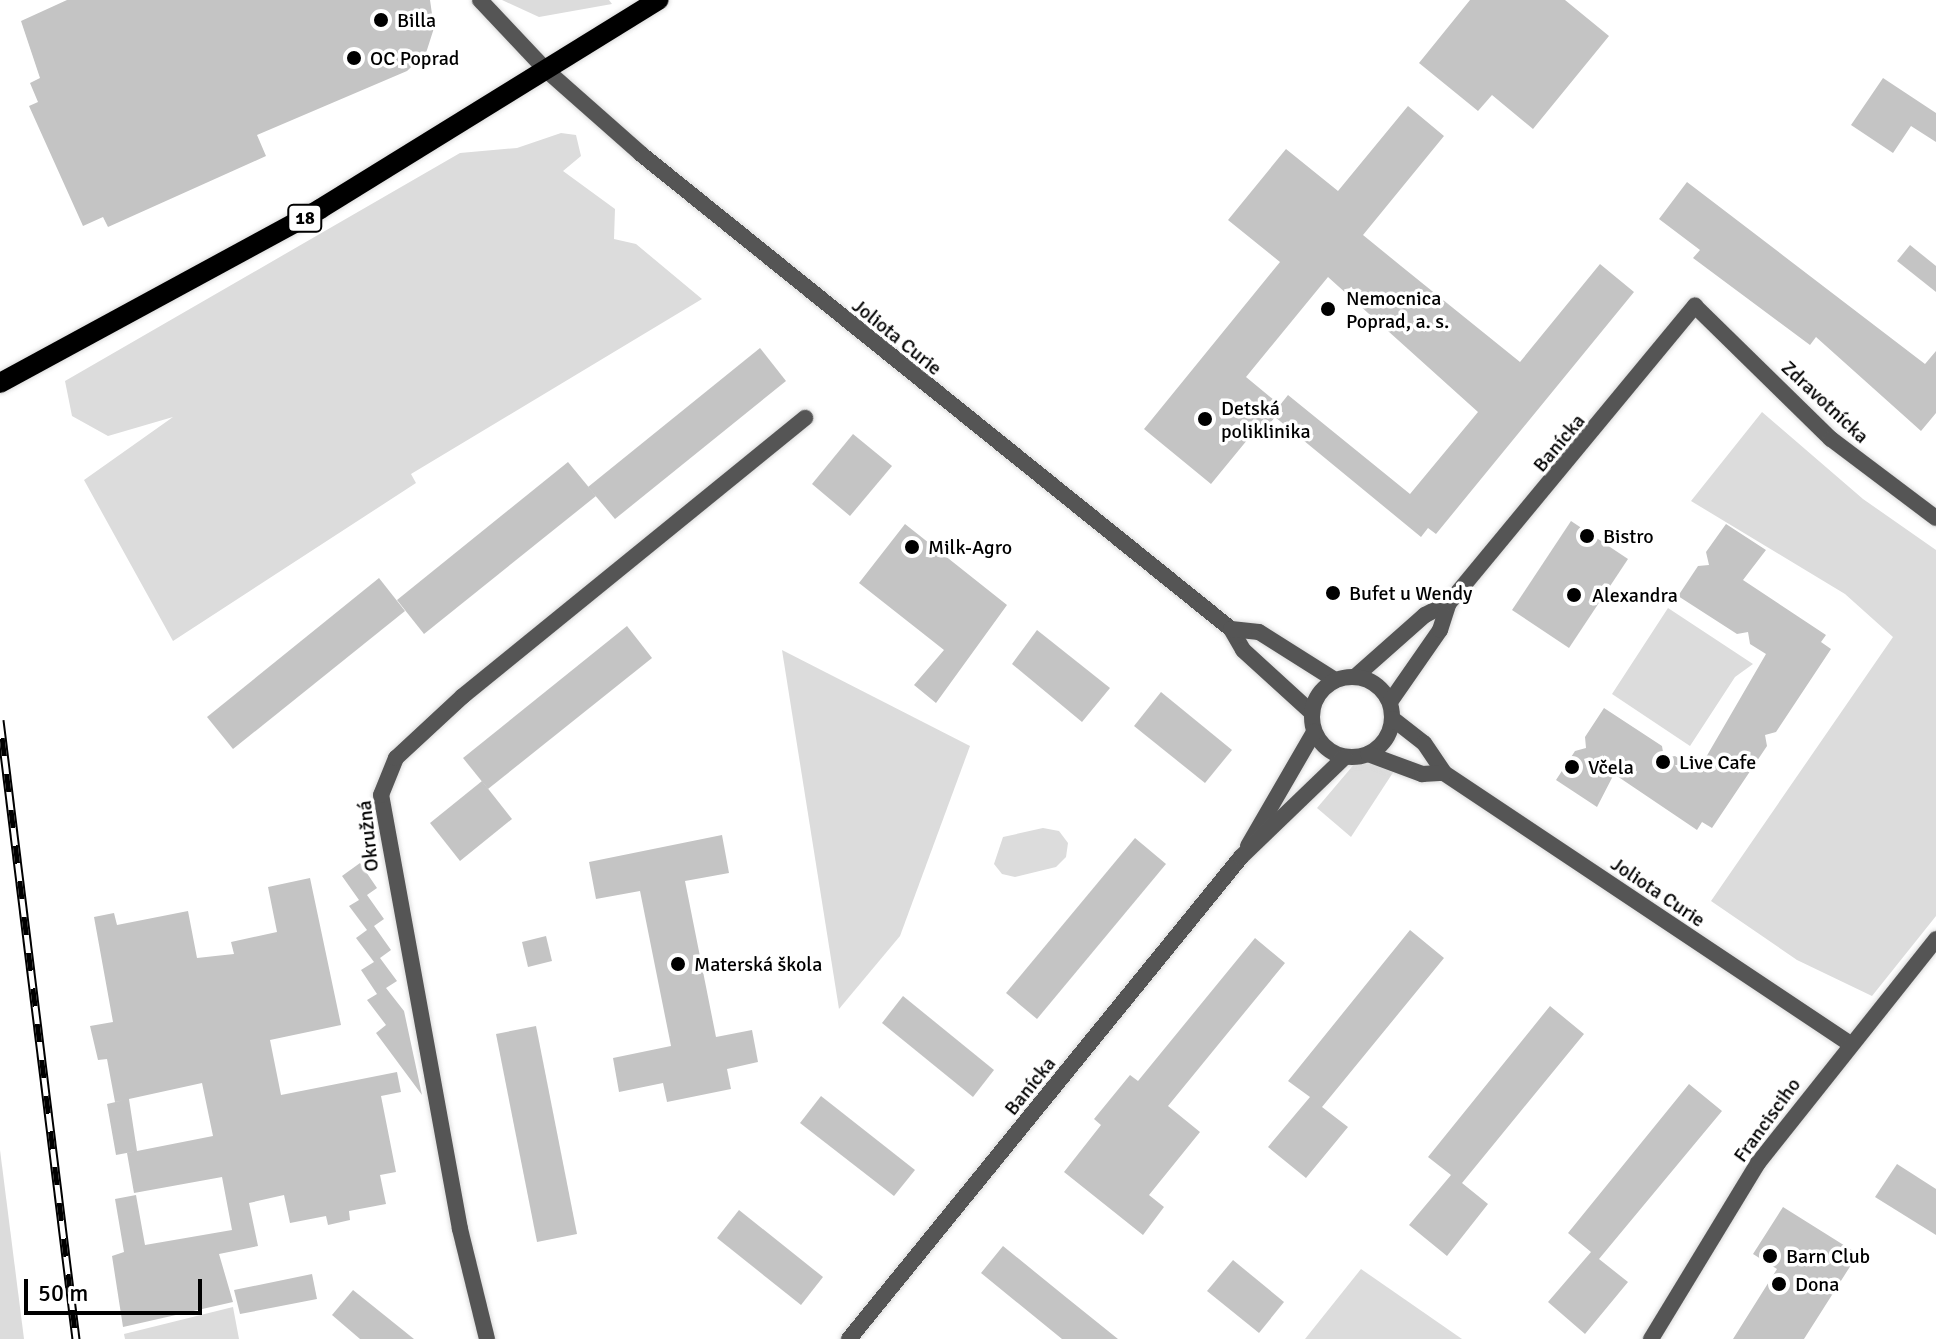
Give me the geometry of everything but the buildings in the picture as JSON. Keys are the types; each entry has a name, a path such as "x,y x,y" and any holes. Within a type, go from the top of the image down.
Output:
{"main road":[{"name":"18","path":"0,383 320,209 659,0"}],"street":[{"name":"Joliota Curie","path":"480,0 545,69 887,355 1231,629 1243,650 1312,713"},
{"name":"Zdravotnícka","path":"1695,306 1831,439 1936,518"},
{"name":"Banícka","path":"1390,702 1440,630 1449,603 1695,306"},
{"name":"Okružná","path":"487,1339 460,1229 381,795 396,758 463,696 805,418"},
{"name":"Banícka","path":"1356,676 1425,615 1449,603"},
{"name":"Joliota Curie","path":"1231,629 1259,632 1335,680"},
{"path":"1356,676 1377,684 1390,702 1393,719 1385,740 1368,754 1345,757 1325,747 1314,732 1312,713 1319,694 1335,680 1356,676"},
{"name":"Joliota Curie","path":"1393,719 1424,743 1444,773 1850,1044"},
{"name":"Banícka","path":"1241,857 1314,732"},
{"name":"Joliota Curie","path":"1368,754 1422,774 1444,773"},
{"name":"Banícka","path":"849,1339 1241,857 1345,757"},
{"name":"Francisciho","path":"1651,1339 1758,1163 1936,939"}],"shaded area":[{"path":"502,0 609,0 612,4 539,17"},
{"path":"561,133 576,135 581,156 563,171 615,209 614,239 636,244 702,299 411,474 416,483 173,641 84,480 173,417 108,436 72,416 65,381 460,153 517,148"},
{"path":"1762,412 1863,499 1936,550 1936,916 1872,996 1797,960 1711,901 1893,637 1845,594 1691,501"},
{"path":"1668,608 1753,664 1735,677 1690,746 1612,694"},
{"path":"782,650 970,746 900,936 839,1009"},
{"path":"1373,758 1394,771 1351,837 1317,808 1356,762"},
{"path":"1043,828 1059,831 1068,843 1066,857 1056,867 1015,877 1002,874 994,864 1003,837"},
{"path":"0,1150 24,1339 0,1339"},
{"path":"1361,1269 1462,1339 1305,1339"},
{"path":"233,1307 239,1339 125,1339 124,1334"}],"railway":[{"path":"0,720 76,1339"}],"place":[{"name":"Billa","path":"381,20"},
{"name":"OC Poprad","path":"354,58"},
{"name":"Nemocnica Poprad, a. s.","path":"1328,309"},
{"name":"Detská poliklinika","path":"1205,419"},
{"name":"Bistro","path":"1587,536"},
{"name":"Milk-Agro","path":"912,547"},
{"name":"Bufet u Wendy","path":"1333,593"},
{"name":"Alexandra","path":"1574,595"},
{"name":"Live Cafe","path":"1663,762"},
{"name":"Včela","path":"1572,767"},
{"name":"Materská škola","path":"678,964"},
{"name":"Barn Club","path":"1770,1256"},
{"name":"Dona","path":"1779,1284"}]}
